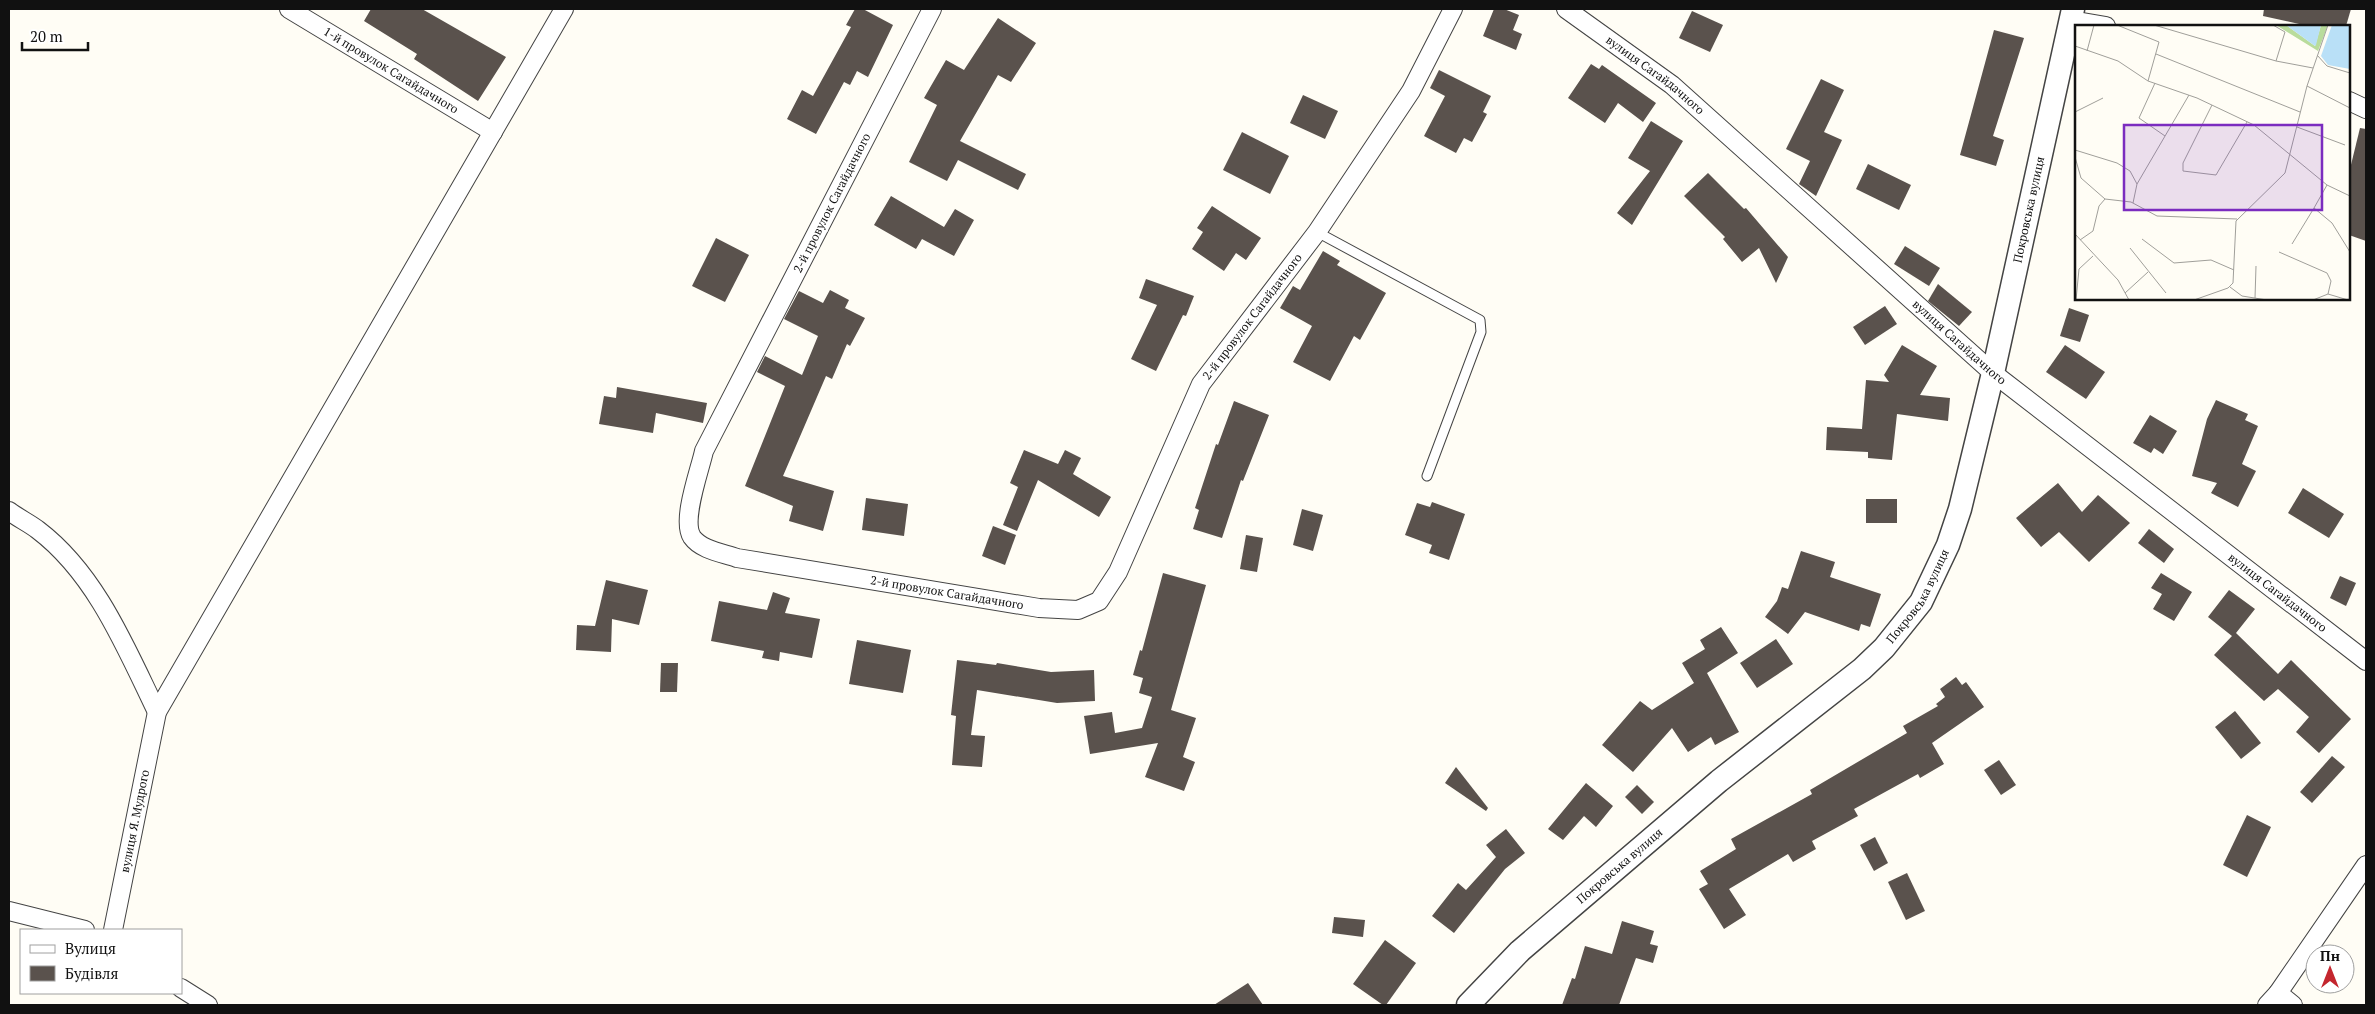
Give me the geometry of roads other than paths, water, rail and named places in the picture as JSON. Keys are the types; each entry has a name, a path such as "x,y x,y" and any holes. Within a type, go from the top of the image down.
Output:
{"street":[{"name":"1-й провулок Сагайдачного","path":"289,9 493,132"},
{"name":"вулиця Я. Мудрого","path":"114,929 156,712 564,9"},
{"name":"2-й провулок Сагайдачного","path":"932,9 704,451 688,523 692,537 703,546 737,558 1039,608 1078,610 1099,601 1118,572 1201,384 1317,232 1411,91 1453,9"},
{"name":"вулиця Сагайдачного","path":"1566,9 1672,84 1993,373 2366,661"},
{"name":"Покровська вулиця","path":"1468,1005 1520,951 1719,781 1862,669 1904,626 1920,602 1948,545 1970,469 2072,14"},
{"path":"2072,14 2103,25"},
{"path":"2350,101 2366,109"},
{"path":"9,511 38,531 66,557 94,594 126,648 156,712"},
{"path":"2293,1005 2273,999 2366,865"},
{"path":"9,912 81,929"},
{"path":"182,989 208,1005"}],"lane":[{"path":"1317,232 1480,320 1481,332 1427,476"}]}
